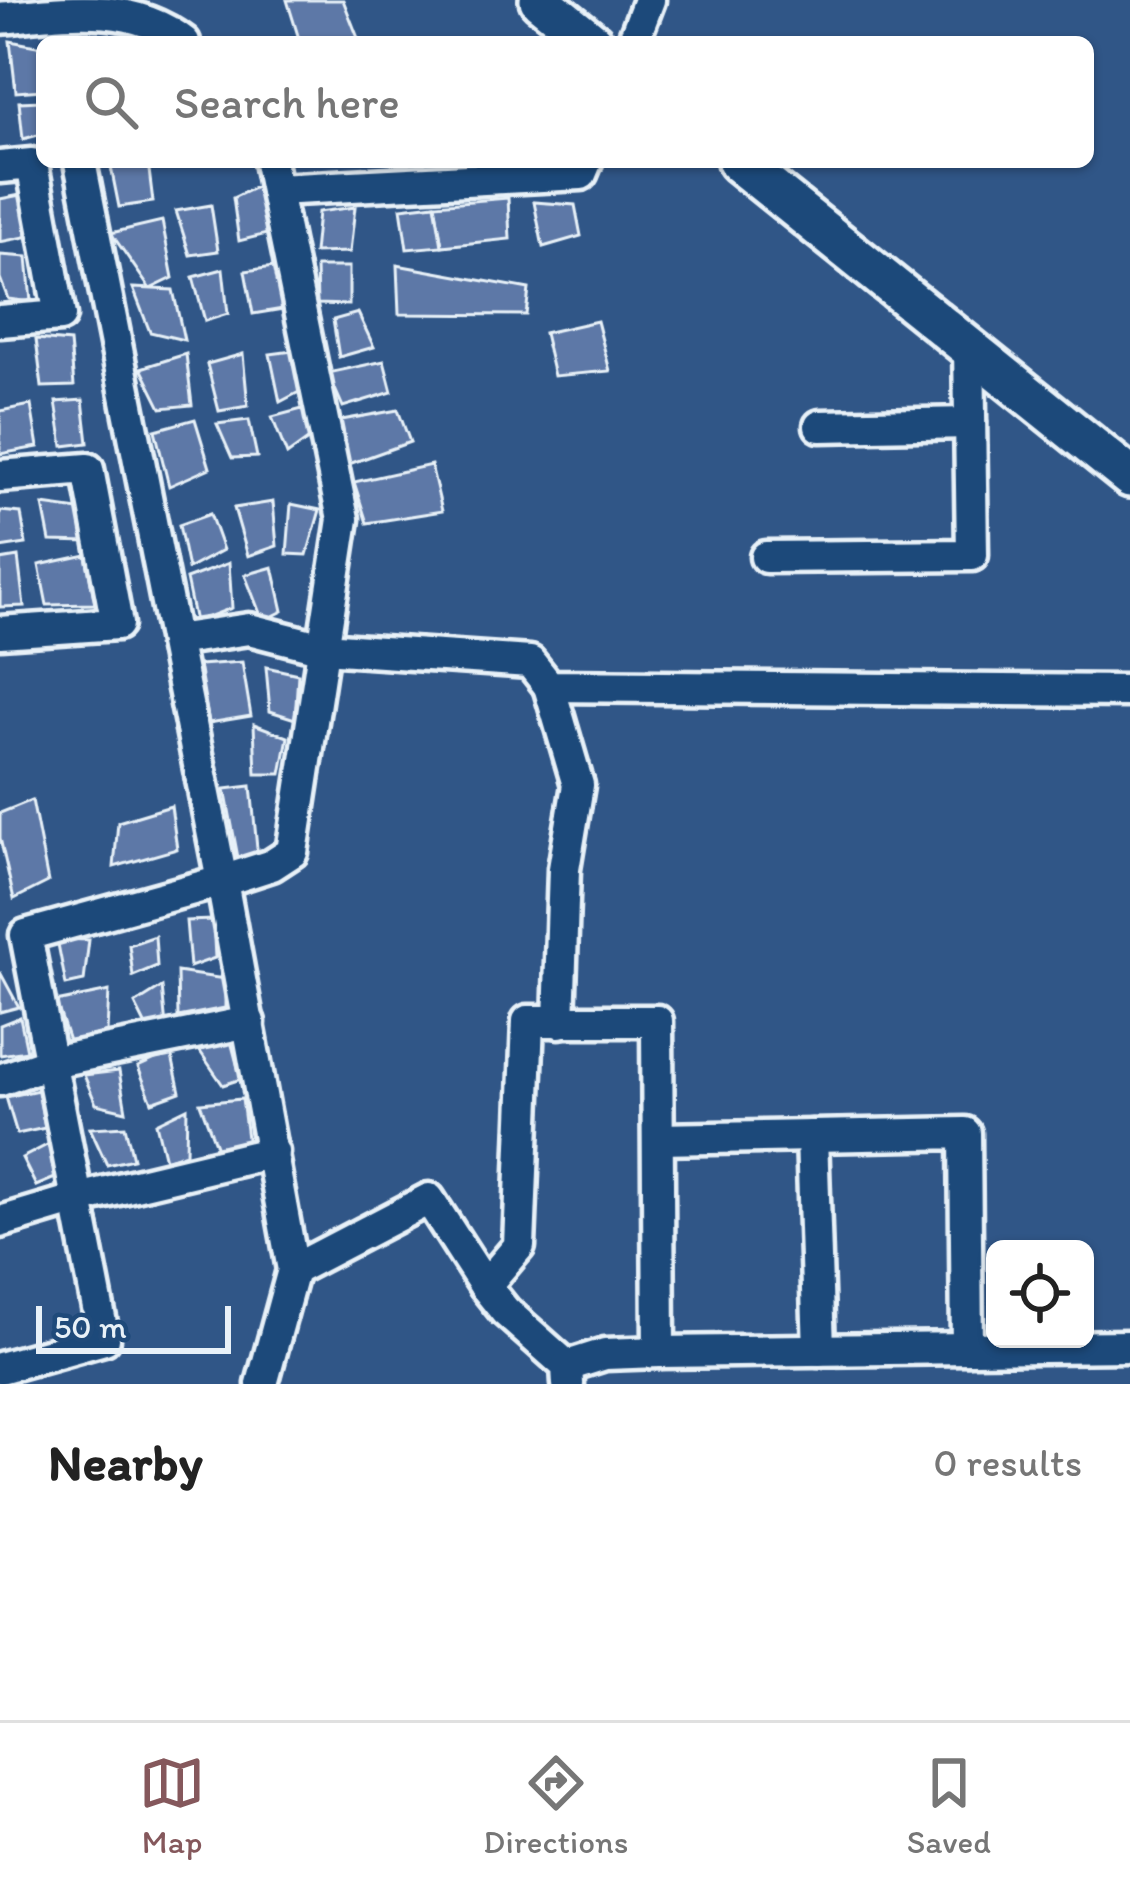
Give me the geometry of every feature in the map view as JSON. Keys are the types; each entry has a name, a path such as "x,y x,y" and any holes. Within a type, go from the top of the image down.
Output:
{"street":[{"path":"539,0 584,36"},
{"path":"635,36 649,0"},
{"path":"0,18 52,18 109,8 144,16 175,36"},
{"path":"0,167 32,164 60,316 0,321"},
{"path":"81,168 222,881 293,1270 262,1384"},
{"path":"0,1368 104,1339 26,935 222,881 272,865 292,852 343,519 273,176 581,175 584,168"},
{"path":"746,168 1130,477"},
{"path":"766,557 972,555 969,345"},
{"path":"820,425 970,423"},
{"path":"0,476 88,469 117,624 0,632"},
{"path":"175,640 249,629 323,648 530,662 548,686 578,785 564,869 559,1022"},
{"path":"548,686 1130,691"},
{"path":"484,1286 519,1246 528,1021 657,1021 659,1352"},
{"path":"0,1080 51,1062 249,1022"},
{"path":"659,1138 964,1133 967,1348"},
{"path":"812,1136 819,1350"},
{"path":"0,1222 273,1151"},
{"path":"293,1270 429,1199 484,1286 568,1375 605,1354 1130,1346"}],"building":[{"path":"287,0 343,0 357,36 298,36"},
{"path":"10,41 36,46 36,90 16,92"},
{"path":"36,101 36,136 23,139 19,102"},
{"path":"111,168 149,168 153,202 119,207"},
{"path":"258,186 267,234 239,241 233,198"},
{"path":"25,194 30,236 0,242 0,199"},
{"path":"508,198 510,239 442,246 435,204"},
{"path":"534,202 575,205 581,236 543,247"},
{"path":"435,204 442,246 407,249 401,208"},
{"path":"211,205 218,251 190,255 176,211"},
{"path":"355,207 350,252 314,253 318,212"},
{"path":"162,221 173,278 150,289 111,233"},
{"path":"0,255 27,257 31,302 8,299 0,278"},
{"path":"397,265 529,289 526,315 399,314"},
{"path":"274,267 283,309 253,314 245,271"},
{"path":"316,267 349,267 349,305 317,304"},
{"path":"223,269 228,314 205,321 193,277"},
{"path":"133,288 173,290 184,340 150,332"},
{"path":"358,313 374,347 339,357 333,320"},
{"path":"597,321 610,371 554,376 544,333"},
{"path":"36,339 70,342 74,386 42,387"},
{"path":"293,351 299,392 280,402 270,354"},
{"path":"186,354 192,405 161,408 141,368"},
{"path":"243,354 248,406 219,411 207,364"},
{"path":"384,361 392,392 343,407 328,373"},
{"path":"83,400 88,443 63,446 56,402"},
{"path":"31,405 38,447 0,454 0,411"},
{"path":"302,409 312,437 287,455 272,417"},
{"path":"398,410 410,442 349,464 336,421"},
{"path":"195,419 210,468 169,486 155,430"},
{"path":"249,420 257,457 232,458 217,424"},
{"path":"431,465 442,511 367,523 354,482"},
{"path":"273,502 277,546 248,556 234,508"},
{"path":"291,504 320,510 307,555 287,554"},
{"path":"43,505 79,510 89,542 50,541"},
{"path":"0,511 21,513 26,544 0,548"},
{"path":"210,514 223,550 188,569 179,525"},
{"path":"86,555 95,604 47,605 39,565"},
{"path":"18,557 24,606 0,607 0,560"},
{"path":"229,563 232,608 195,622 186,579"},
{"path":"273,567 283,611 263,621 245,575"},
{"path":"242,662 251,716 209,723 199,665"},
{"path":"266,667 298,674 295,719 270,711"},
{"path":"254,724 288,737 281,774 256,774"},
{"path":"251,786 258,859 239,863 225,789"},
{"path":"32,800 48,882 14,899 0,838 0,813"},
{"path":"171,806 177,849 114,867 118,822"},
{"path":"213,920 215,958 190,967 186,921"},
{"path":"155,936 157,966 133,976 129,945"},
{"path":"57,939 89,940 84,981 66,985"},
{"path":"0,972 19,1007 0,1012"},
{"path":"177,972 225,979 225,1008 178,1017"},
{"path":"162,987 166,1027 146,1026 135,1004"},
{"path":"109,991 107,1032 70,1044 56,1002"},
{"path":"20,1017 27,1051 0,1055 0,1025"},
{"path":"231,1041 241,1079 223,1085 199,1050"},
{"path":"171,1052 180,1092 152,1102 138,1067"},
{"path":"119,1071 126,1111 96,1104 84,1075"},
{"path":"38,1090 45,1128 17,1134 6,1097"},
{"path":"242,1099 248,1146 218,1151 200,1103"},
{"path":"187,1108 186,1153 165,1160 156,1123"},
{"path":"125,1126 133,1159 107,1165 90,1128"},
{"path":"49,1144 55,1178 36,1186 22,1158"}]}
